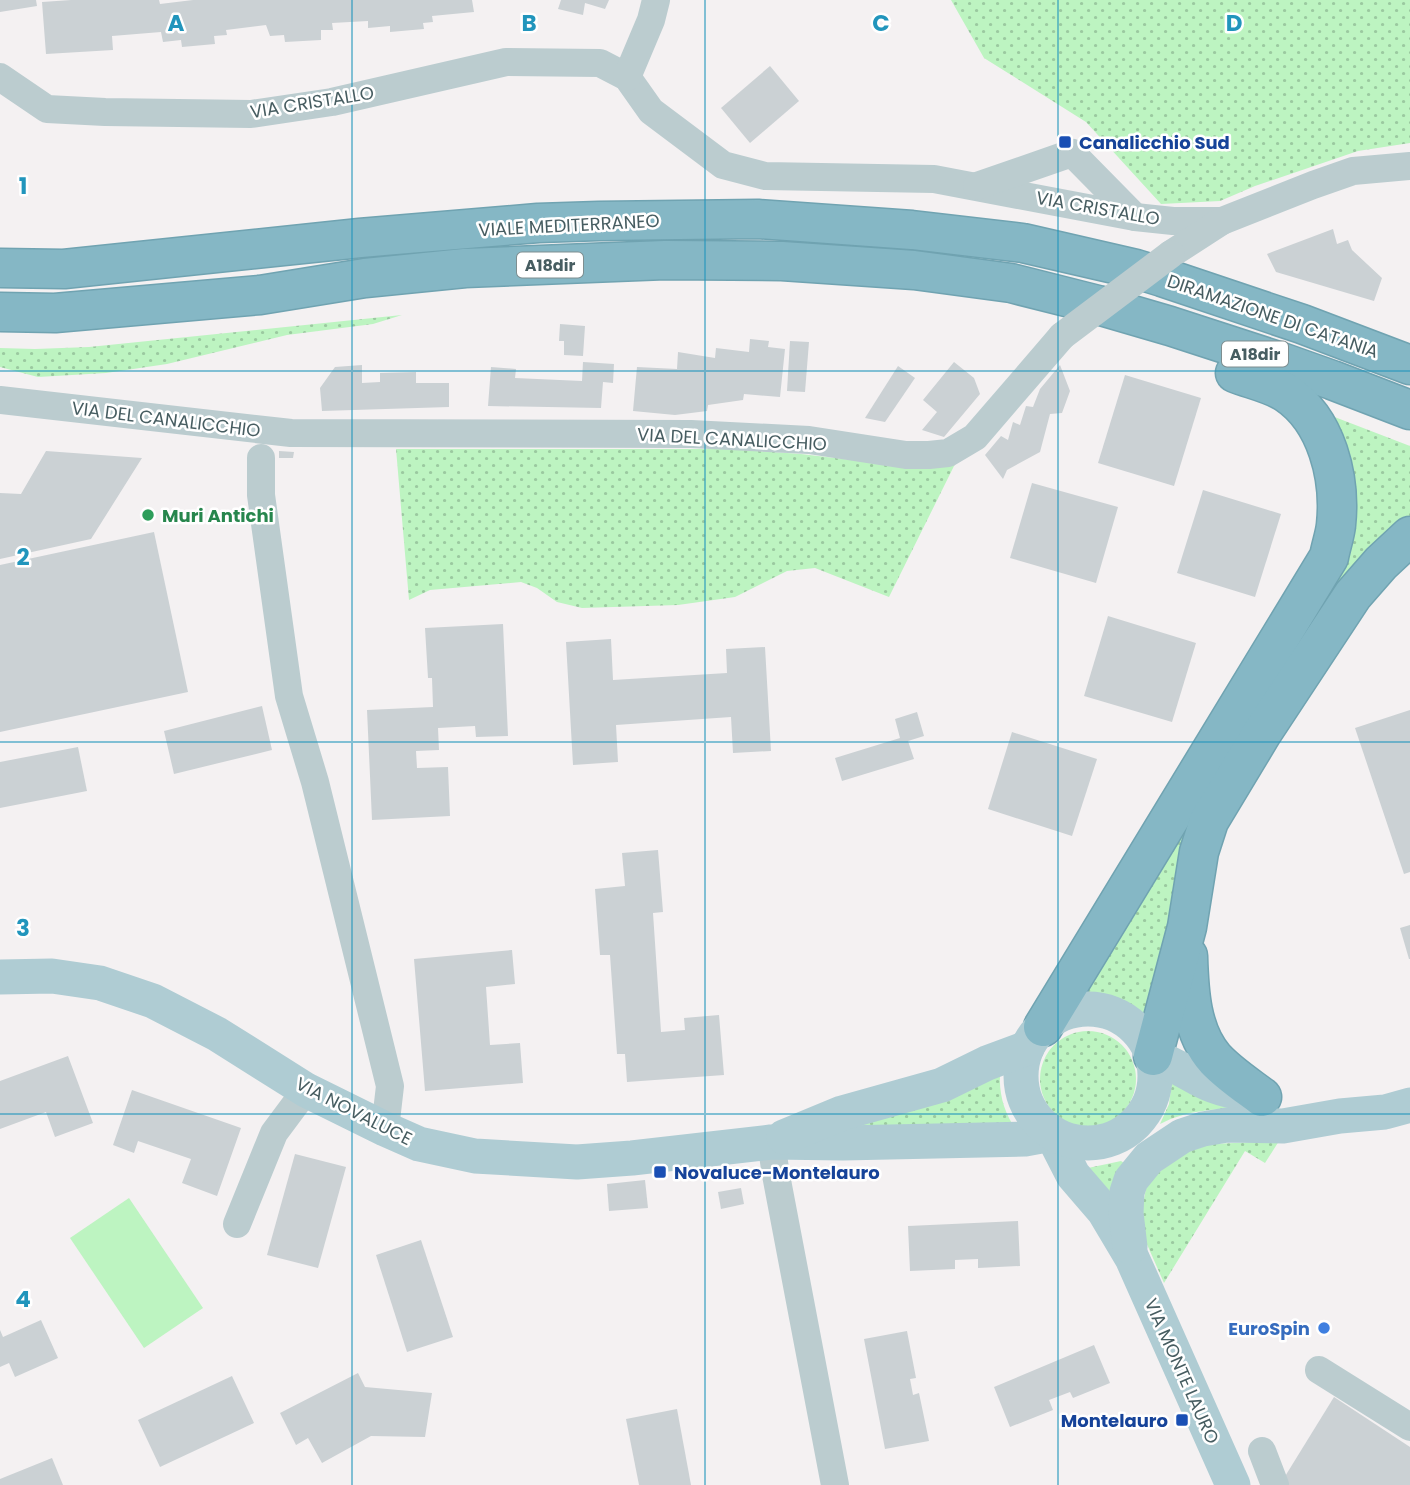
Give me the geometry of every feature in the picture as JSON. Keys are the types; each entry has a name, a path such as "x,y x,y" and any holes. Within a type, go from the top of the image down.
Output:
{"highway":[{"name":"VIALE MEDITERRANEO","path":"0,268 64,269 360,238 538,223 758,219 912,230 1023,243 1136,269"},
{"name":"A18dir","path":"0,312 55,313 260,295 365,278 465,268 665,260 782,261 914,270 1011,283 1098,305 1284,363 1410,410"},
{"path":"665,260 812,288 1007,308 1086,325 1195,359 1284,391 1300,404 1321,432 1335,477 1336,526 1329,557 1035,1037"},
{"name":"DIRAMAZIONE DI CATANIA","path":"1136,269 1302,324 1410,365"},
{"path":"1153,1056 1187,927 1199,852 1209,821 1277,710 1353,595 1410,536"},
{"path":"1187,927 1189,978 1195,1023 1214,1058 1234,1077 1262,1097"}],"main road":[{"name":"VIA NOVALUCE","path":"0,977 52,976 100,983 153,1001 217,1034 306,1090 385,1129 419,1144 475,1156 577,1162 771,1142"},
{"path":"771,1142 842,1113 942,1085 1035,1037 1056,1017 1089,1009 1121,1017 1134,1027 1153,1056 1153,1096 1144,1115 1129,1129 1111,1140 1091,1144 1071,1141 1052,1133 1037,1121 1027,1104 1022,1086 1021,1066 1035,1037"},
{"path":"1153,1056 1225,1090 1340,1116"},
{"path":"1132,1258 1126,1213 1131,1180 1149,1158 1182,1136 1227,1125 1283,1126 1340,1116 1385,1112 1410,1105"},
{"path":"771,1142 1025,1139 1052,1133"},
{"path":"1052,1133 1073,1175 1104,1211 1132,1258"},
{"name":"VIA MONTE LAURO","path":"1132,1258 1233,1485"}],"street":[{"path":"627,76 651,20 656,0"},
{"name":"VIA CRISTALLO","path":"0,78 47,109 251,114 332,102 506,62 600,63 627,76 651,111 723,165 765,176 934,179 1135,217 1173,221 1222,221"},
{"path":"975,187 1072,153 1135,217"},
{"name":"VIA DEL CANALICCHIO","path":"0,400 291,433 691,434 809,440 906,455 948,453 975,437 1062,336 1171,254 1222,221 1353,171 1410,166"},
{"path":"261,458 261,495 289,696 315,782 390,1086 385,1129"},
{"path":"237,1224 274,1133 306,1090"},
{"path":"771,1142 835,1485"},
{"path":"1320,1370 1410,1427"},
{"path":"1262,1451 1275,1485"}],"green space":[{"path":"951,0 1410,0 1410,143 1358,151 1255,186 1220,201 1161,204 1086,122 984,58"},
{"path":"402,315 373,324 287,335 167,364 106,373 38,377 0,367 0,348 89,347"},
{"path":"1332,416 1410,446 1410,518 1205,798 1146,1019 1126,1004 1086,995 1082,989 1331,586"},
{"path":"396,449 727,449 869,462 955,464 889,597 815,568 787,571 735,597 678,605 582,608 557,602 537,588 521,582 430,590 409,600"},
{"path":"1088,1031 1106,1035 1122,1045 1132,1061 1136,1079 1132,1097 1122,1113 1106,1123 1088,1127 1070,1123 1054,1113 1044,1097 1040,1079 1044,1061 1054,1045 1070,1035"},
{"path":"1000,1073 1002,1100 1013,1125 847,1132 846,1125"},
{"path":"1172,1081 1237,1109 1198,1112 1160,1124 1169,1104"},
{"path":"1279,1141 1265,1163 1245,1151 1164,1283 1142,1233 1140,1220 1147,1183 1181,1153 1212,1144"},
{"path":"1121,1161 1124,1163 1111,1196 1088,1168"},
{"path":"129,1198 203,1308 144,1348 70,1238"}],"building":[{"path":"0,0 36,0 37,6 0,12"},
{"path":"159,0 160,4 193,0 472,0 474,12 432,16 433,22 423,23 424,29 390,32 390,26 368,28 368,21 332,23 333,30 321,30 321,40 285,42 284,35 270,36 266,25 226,30 227,35 214,36 215,44 182,47 181,40 163,42 161,32 112,36 113,50 46,54 42,2"},
{"path":"561,0 609,0 605,9 585,3 583,15 558,9"},
{"path":"770,66 799,101 750,143 721,108"},
{"path":"1333,229 1337,244 1348,240 1352,250 1382,278 1374,301 1276,272 1267,254"},
{"path":"560,324 585,326 583,356 564,355 564,341 559,341"},
{"path":"750,339 769,341 768,347 785,349 780,397 744,394 743,400 708,405 707,411 675,415 633,411 637,367 677,369 678,352 715,358 716,348 749,352"},
{"path":"790,341 809,342 805,392 787,391"},
{"path":"583,362 614,364 613,383 603,382 601,408 488,406 491,367 516,369 515,378 582,381"},
{"path":"954,362 974,378 980,394 944,437 922,430 937,412 923,400"},
{"path":"362,365 362,383 380,382 380,373 416,372 416,383 449,383 449,407 322,411 320,388 335,367"},
{"path":"1060,365 1070,391 1062,413 1050,414 1040,452 1007,470 1003,479 985,455 1001,436 1008,440 1013,422 1020,425 1026,406 1033,407 1040,389"},
{"path":"898,366 915,378 885,422 865,418"},
{"path":"1125,375 1201,398 1174,486 1098,463"},
{"path":"46,451 142,458 91,539 0,559 0,493 21,494"},
{"path":"279,451 294,452 293,458 279,458"},
{"path":"1032,483 1118,507 1096,583 1010,558"},
{"path":"1203,490 1281,514 1255,597 1177,573"},
{"path":"154,532 188,692 0,732 0,565"},
{"path":"1108,616 1196,643 1172,722 1084,696"},
{"path":"503,624 508,736 476,737 475,726 438,728 439,750 416,751 417,768 448,767 450,816 372,820 367,710 433,707 425,628"},
{"path":"611,639 613,680 727,673 726,649 765,647 771,751 733,753 731,717 616,725 618,762 573,765 566,642"},
{"path":"262,706 272,750 174,774 164,731"},
{"path":"1410,710 1410,872 1404,874 1355,728"},
{"path":"917,712 924,736 908,741 914,759 842,781 835,758 900,738 895,719"},
{"path":"1012,732 1097,759 1072,836 988,809"},
{"path":"78,747 87,791 0,808 0,762"},
{"path":"658,850 663,912 653,913 661,1032 685,1030 684,1018 719,1015 724,1075 627,1082 625,1054 617,1054 610,955 600,955 595,889 625,886 622,853"},
{"path":"1410,925 1410,959 1409,959 1400,928"},
{"path":"512,950 515,984 486,987 490,1045 520,1043 523,1083 425,1091 414,959"},
{"path":"68,1056 93,1123 55,1137 46,1112 0,1129 0,1081"},
{"path":"132,1090 241,1128 217,1196 182,1183 191,1159 138,1141 134,1153 113,1145"},
{"path":"295,1154 346,1167 318,1268 267,1255"},
{"path":"645,1180 648,1208 609,1211 607,1184"},
{"path":"741,1188 744,1204 721,1209 718,1192"},
{"path":"1018,1221 1020,1266 978,1268 978,1259 955,1260 955,1269 910,1271 908,1226"},
{"path":"421,1240 453,1337 407,1352 376,1255"},
{"path":"41,1320 58,1358 15,1377 9,1363 0,1367 0,1330 3,1337"},
{"path":"907,1331 916,1378 910,1379 913,1395 919,1393 929,1441 885,1449 864,1339"},
{"path":"1094,1345 1110,1383 1073,1398 1070,1392 1049,1400 1053,1410 1010,1427 994,1387"},
{"path":"358,1373 365,1387 432,1393 425,1437 371,1436 322,1463 308,1438 296,1445 280,1413"},
{"path":"232,1376 254,1423 160,1467 138,1420"},
{"path":"1334,1397 1410,1447 1410,1485 1287,1485 1284,1478"},
{"path":"677,1409 691,1485 639,1485 626,1419"},
{"path":"52,1458 63,1485 0,1485 0,1479"}],"place":[{"name":"Canalicchio Sud","path":"1065,142"},
{"name":"Muri Antichi","path":"148,515"},
{"name":"Novaluce-Montelauro","path":"660,1172"},
{"name":"EuroSpin","path":"1324,1328"},
{"name":"Montelauro","path":"1182,1420"}]}
